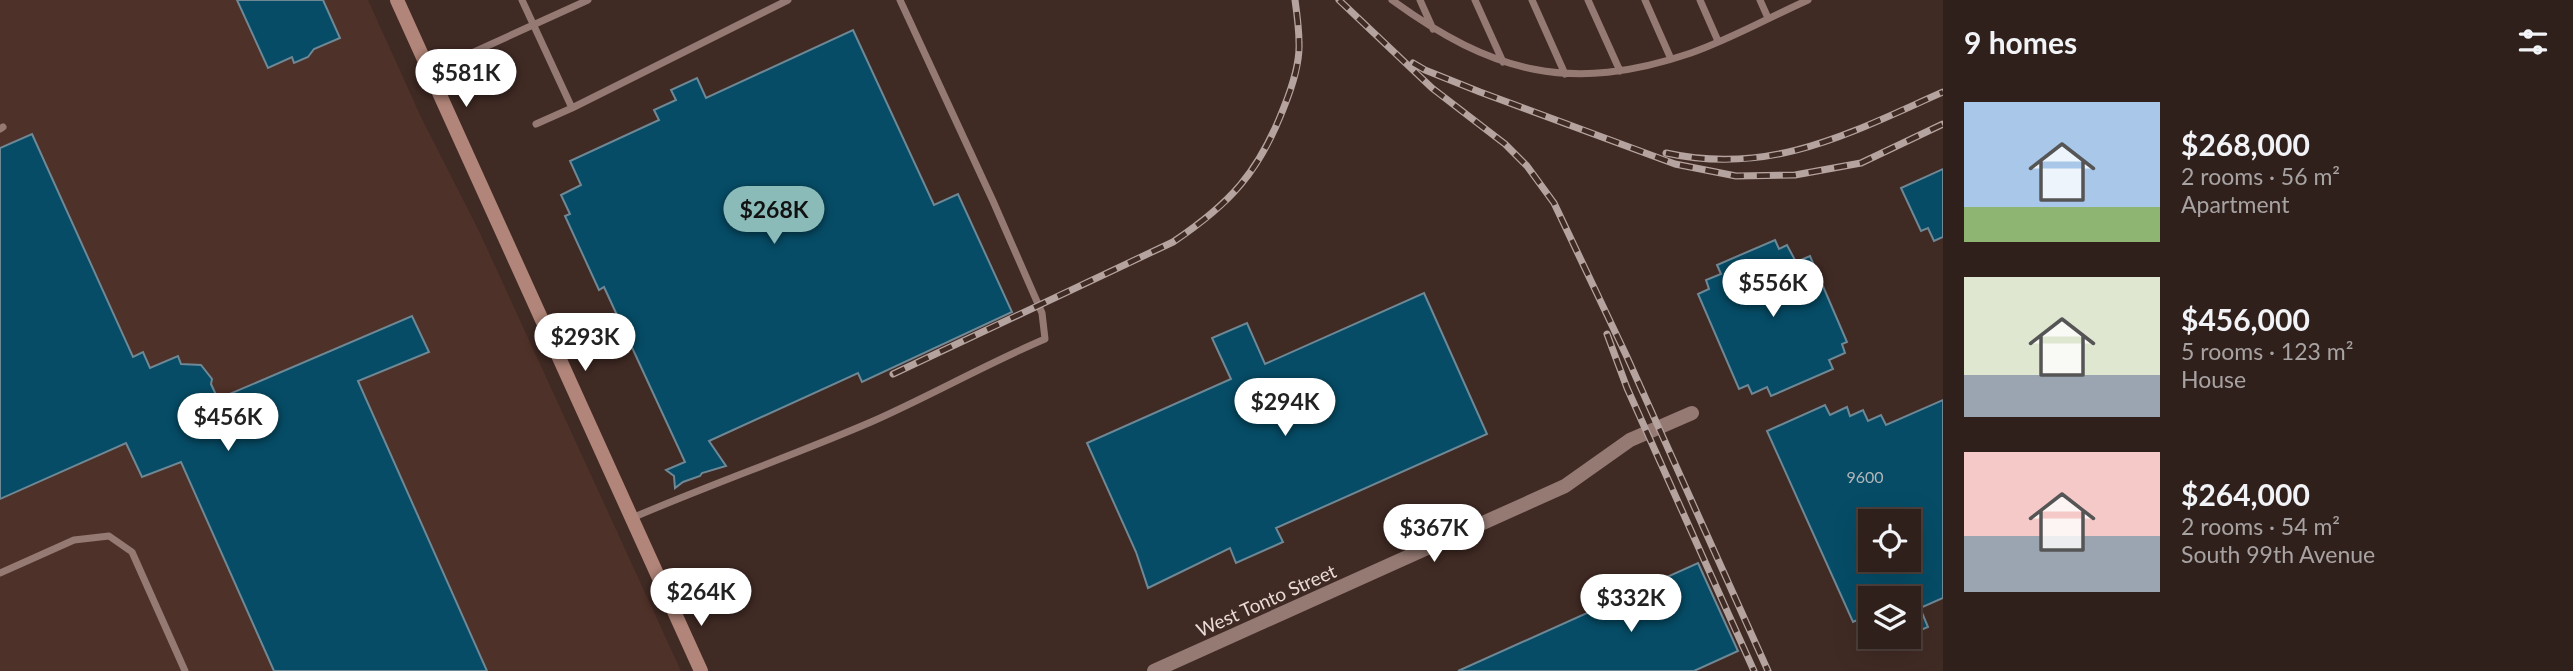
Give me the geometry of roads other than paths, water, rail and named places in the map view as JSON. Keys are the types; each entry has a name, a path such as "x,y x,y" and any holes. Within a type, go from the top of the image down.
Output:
{"main road":[{"path":"397,0 701,671"}],"street":[{"name":"West Tonto Street","path":"1154,671 1565,486 1630,440 1692,412"}],"lane":[{"path":"522,0 572,107"},
{"path":"430,72 588,0"},
{"path":"536,124 788,0"},
{"path":"632,518 723,479 782,460 863,425 1003,356 1045,339 1042,313 900,0"},
{"path":"1392,0 1466,47 1504,63 1555,74 1620,71 1692,53 1808,0"},
{"path":"1420,0 1434,29"},
{"path":"1475,0 1504,63"},
{"path":"1532,0 1565,74"},
{"path":"1588,0 1620,71"},
{"path":"1645,0 1671,59"},
{"path":"1700,0 1718,41"},
{"path":"1760,0 1768,18"},
{"path":"0,573 74,540 109,536 132,552 185,671"}],"railway":[{"path":"893,374 1173,242 1211,214 1253,168 1274,130 1290,92 1299,51 1295,0"},
{"path":"1339,0 1432,88 1505,144 1527,166 1554,203 1627,357 1768,671"},
{"path":"1413,63 1480,92 1675,164 1736,176 1795,175 1861,163 1943,124"},
{"path":"1666,153 1705,159 1776,155 1842,135 1943,92"},
{"path":"1607,334 1627,388 1754,671"}]}
